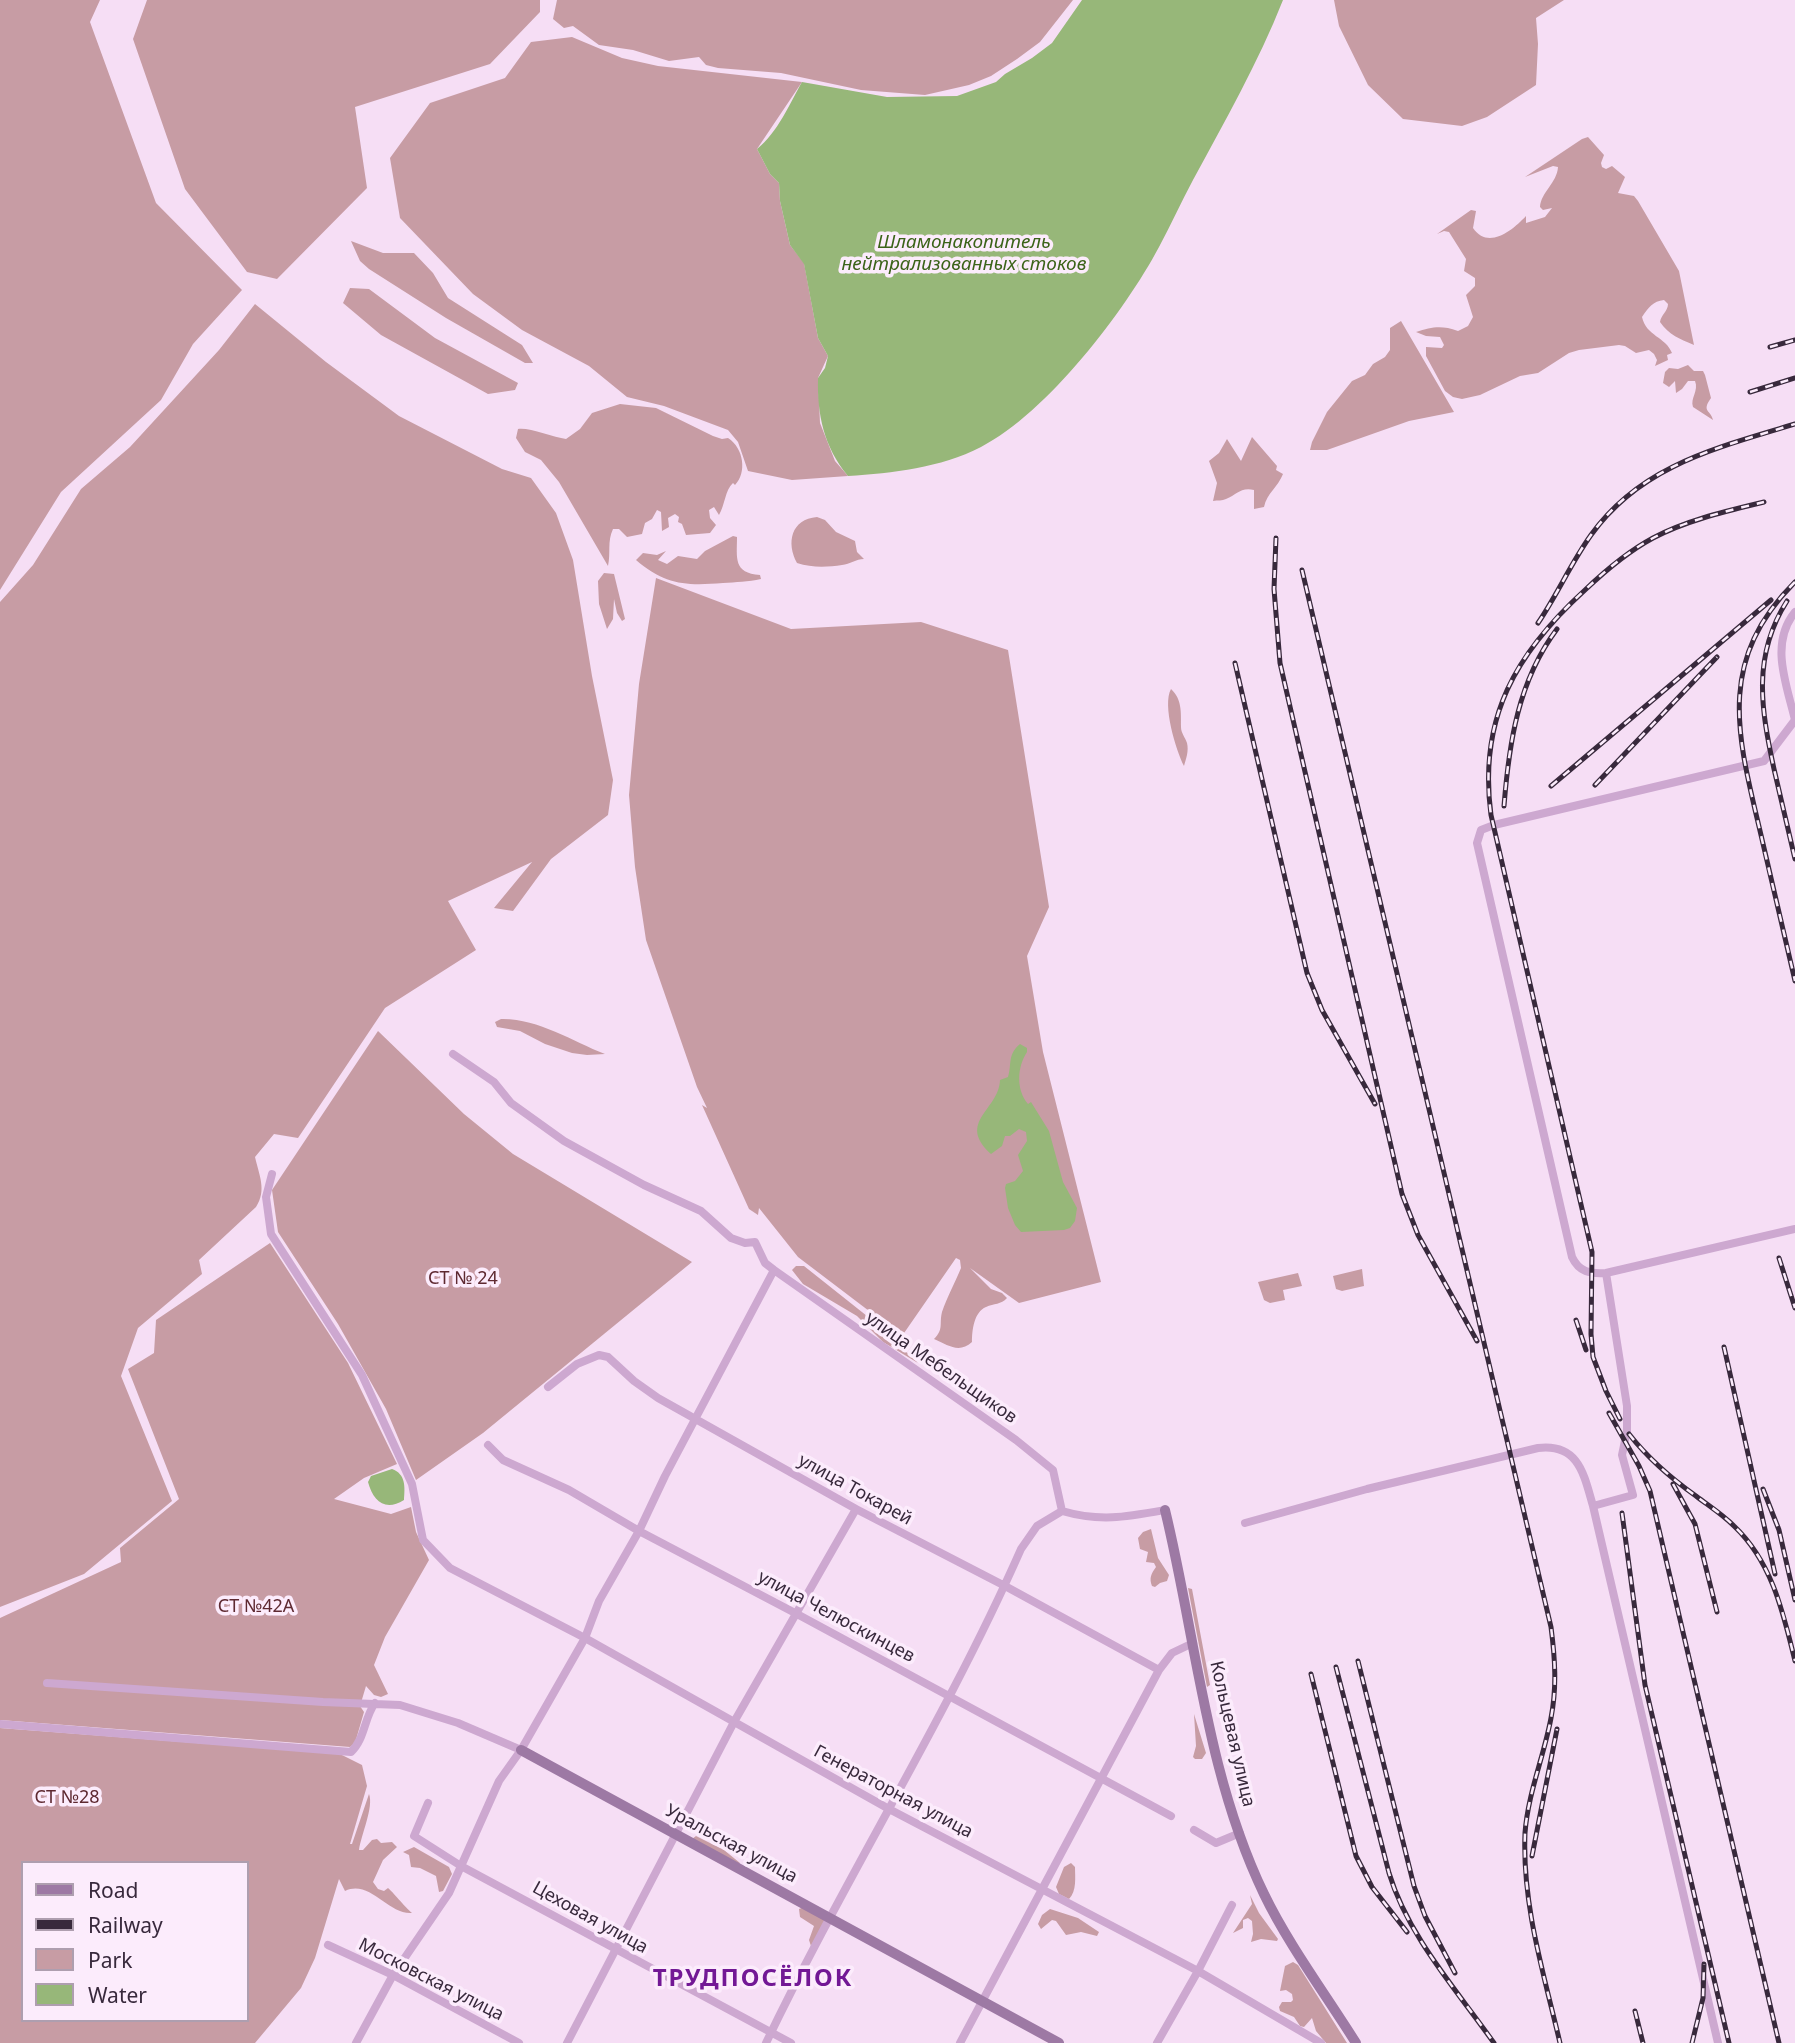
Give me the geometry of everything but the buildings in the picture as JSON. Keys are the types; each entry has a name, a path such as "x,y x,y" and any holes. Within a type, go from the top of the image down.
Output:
{"street":[{"path":"1795,612 1780,641 1795,720 1764,761 1494,825 1481,830 1478,838 1572,1257 1581,1270 1594,1274 1606,1273 1795,1229"},
{"path":"356,2043 393,1975 439,1909 499,1781 521,1750 584,1638 600,1601 774,1270 765,1263 755,1242 745,1243 731,1238 701,1211 644,1185 564,1141 511,1103 494,1082 453,1054"},
{"name":"Генераторная улица","path":"272,1174 266,1196 271,1234 367,1384 412,1483 423,1540 450,1568 584,1638 889,1809 1198,1971 1321,2043"},
{"name":"улица Мебельщиков","path":"774,1270 1016,1440 1053,1470 1062,1511"},
{"path":"1593,1506 1633,1495 1622,1455 1628,1406 1606,1273"},
{"name":"улица Токарей","path":"548,1387 577,1364 604,1355 650,1392 856,1510 1005,1586 1159,1670"},
{"name":"улица Челюскинцев","path":"488,1446 503,1460 569,1490 639,1531 1171,1816"},
{"path":"1245,1523 1367,1489 1551,1447 1561,1449 1576,1461 1593,1506 1718,2043"},
{"path":"567,2043 734,1722 856,1510"},
{"name":"Кольцевая улица","path":"1062,1511 1082,1517 1107,1519 1165,1510 1220,1770 1240,1833 1264,1895 1356,2043"},
{"path":"766,2043 830,1918 922,1751 1031,1532 1062,1511"},
{"path":"960,2043 1159,1670 1178,1648 1193,1643"},
{"name":"Уральская улица","path":"47,1683 323,1703 400,1705 458,1723 521,1750 1059,2043"},
{"path":"0,1724 351,1752 357,1747 366,1718 376,1703"},
{"name":"Цеховая улица","path":"428,1802 414,1836 461,1866 791,2043"},
{"path":"1194,1830 1216,1843 1240,1833"},
{"path":"1157,2043 1232,1905"},
{"name":"Московская улица","path":"328,1945 393,1975 519,2043"}],"green space":[{"path":"0,0 100,0 90,22 156,203 242,290 193,344 161,400 61,492 0,590"},
{"path":"147,0 540,0 540,12 490,64 355,107 367,188 277,279 247,272 185,189 133,39"},
{"path":"557,0 1073,0 1040,42 991,76 969,85 925,95 861,90 781,73 718,68 706,65 699,57 669,61 633,50 599,45 573,26 564,28 553,19"},
{"path":"1334,0 1564,0 1536,18 1536,85 1487,117 1462,126 1403,119 1368,85 1339,26"},
{"path":"572,37 622,58 658,66 802,82 757,149 770,174 779,183 780,201 790,245 804,263 818,338 828,356 818,378 820,423 835,461 848,476 792,480 748,471 738,442 728,430 664,406 627,397 589,366 522,330 473,294 400,218 390,158 430,103 505,78 531,42"},
{"path":"1588,137 1604,155 1602,167 1606,169 1612,166 1625,177 1618,193 1634,196 1638,201 1679,271 1694,345 1679,339 1660,322 1668,304 1664,300 1651,306 1642,317 1648,328 1672,353 1667,355 1668,360 1655,366 1657,360 1649,350 1636,353 1619,345 1579,350 1569,353 1538,373 1520,376 1480,395 1462,399 1453,397 1445,391 1426,356 1426,347 1442,348 1444,345 1440,337 1416,332 1437,327 1458,331 1468,326 1473,317 1466,295 1475,286 1475,278 1464,271 1466,259 1449,232 1437,234 1471,210 1476,211 1473,228 1486,238 1500,236 1526,216 1526,223 1545,217 1552,208 1543,210 1540,207 1541,202 1555,178 1558,167 1553,166 1525,177"},
{"path":"351,241 383,253 414,253 433,273 448,298 522,345 533,363 525,363 446,318 369,269 360,261"},
{"path":"350,288 369,289 435,338 518,383 515,390 488,394 381,335 343,303"},
{"path":"255,304 326,362 399,416 502,469 531,478 556,513 573,560 613,780 608,815 551,859 513,911 494,908 532,862 448,901 476,950 385,1008 298,1138 274,1134 255,1157 262,1188 256,1207 199,1260 202,1274 138,1328 121,1376 172,1501 84,1574 0,1607 0,602 33,565 81,489 130,447 219,350"},
{"path":"1401,321 1454,412 1409,421 1327,450 1310,450 1327,412 1352,381 1365,375 1373,364 1385,357 1390,350 1390,328"},
{"path":"1688,365 1694,371 1703,371 1705,375 1711,398 1707,408 1713,420 1693,407 1695,381 1688,381 1676,393 1675,381 1669,387 1663,383 1665,372 1669,368 1678,369"},
{"path":"620,404 656,408 713,436 728,438 738,448 742,467 739,480 728,490 719,515 714,507 709,510 710,518 716,525 710,533 686,535 682,524 678,522 679,517 675,514 668,518 669,527 662,531 661,512 657,510 652,519 645,523 642,534 627,537 619,529 613,529 608,566 559,482 541,460 525,452 516,438 518,429 522,429 566,439 580,429 592,413"},
{"path":"1252,437 1277,466 1276,470 1283,474 1264,507 1254,509 1254,490 1249,489 1224,500 1213,501 1217,483 1209,461 1219,453 1227,439 1241,461"},
{"path":"817,517 825,520 836,532 855,541 857,552 864,559 831,566 797,563 792,548 793,533 801,522"},
{"path":"733,536 737,537 737,558 741,568 751,574 760,575 761,579 687,584 657,575 636,560 643,553 657,555 666,551 658,560 667,564 678,556 697,559 705,551"},
{"path":"604,573 614,574 625,619 622,621 617,613 614,599 613,619 607,629 599,604 598,581"},
{"path":"656,578 791,629 921,622 1008,650 1049,907 1027,956 1043,1052 1101,1282 1019,1303 970,1268 991,1289 1007,1298 982,1309 976,1317 972,1342 967,1346 953,1347 934,1339 939,1332 942,1312 961,1268 960,1260 956,1258 902,1336 798,1257 759,1208 758,1215 749,1209 702,1105 707,1108 697,1087 646,940 635,867 629,795 639,684"},
{"path":"1171,689 1179,701 1181,729 1188,746 1184,766 1169,716"},
{"path":"501,1019 541,1026 605,1054 572,1053 545,1044 520,1031 497,1027 495,1022"},
{"name":"СТ № 24","path":"378,1031 464,1114 513,1154 692,1262 483,1433 416,1480 386,1409 338,1324 278,1232 272,1190"},
{"name":"СТ №42А","path":"270,1243 348,1363 397,1464 364,1478 334,1499 391,1514 411,1507 416,1532 429,1560 385,1637 374,1665 388,1694 381,1697 374,1695 366,1686 360,1706 364,1712 355,1743 350,1747 0,1720 0,1618 121,1562 120,1548 179,1499 128,1369 154,1353 156,1320"},
{"path":"796,1266 804,1266 872,1320 918,1363 883,1342 857,1316 803,1284 792,1270"},
{"path":"1362,1269 1364,1286 1342,1291 1336,1289 1333,1276"},
{"path":"1298,1273 1302,1286 1283,1290 1285,1300 1270,1303 1264,1300 1258,1282"},
{"path":"1151,1529 1158,1558 1169,1575 1167,1581 1155,1587 1152,1586 1151,1578 1156,1567 1154,1563 1146,1562 1148,1552 1140,1549 1138,1538"},
{"path":"1188,1588 1192,1589 1210,1685 1207,1687"},
{"path":"1194,1714 1206,1753 1202,1759 1193,1757 1196,1746"},
{"name":"СТ №28","path":"0,1728 340,1754 362,1765 367,1786 350,1844 369,1794 369,1813 359,1850 377,1839 381,1843 392,1842 397,1847 383,1860 373,1882 378,1889 384,1891 388,1888 412,1913 395,1909 363,1890 345,1891 339,1879 315,1958 301,1988 255,2043 0,2043"},
{"path":"696,1836 724,1850 740,1863 738,1865 692,1839"},
{"path":"414,1847 449,1867 452,1874 443,1891 439,1892 436,1876 420,1868 411,1867 409,1855 403,1852"},
{"path":"1071,1863 1075,1867 1075,1884 1069,1899 1059,1894 1056,1887 1064,1867"},
{"path":"1250,1895 1277,1941 1261,1939 1251,1942 1252,1921 1248,1918 1243,1920 1243,1928 1233,1933 1252,1904"},
{"path":"804,1907 824,1919 825,1923 811,1946 809,1940 814,1926 800,1917 799,1909"},
{"path":"1050,1909 1078,1918 1099,1932 1097,1936 1081,1932 1066,1935 1056,1921 1052,1920 1041,1929 1038,1924 1042,1915"},
{"path":"1293,1962 1298,1965 1347,2043 1326,2043 1316,2031 1312,2018 1304,2027 1300,2026 1294,2017 1280,2011 1282,2002 1293,2000 1292,1994 1286,1990 1280,1991 1285,1966"}],"water":[{"name":"Шламонакопитель нейтрализованных стоков","path":"1082,0 1283,0 1241,92 1144,273 1105,329 1057,386 1006,431 965,454 916,468 848,476 833,454 821,418 818,378 825,368 828,356 818,338 804,264 790,245 780,201 779,183 770,174 757,149 777,126 802,82 887,97 957,96 996,82 1052,43"},
{"path":"1020,1044 1027,1048 1020,1071 1021,1092 1028,1104 1031,1102 1049,1131 1063,1182 1077,1208 1075,1221 1070,1228 1064,1230 1021,1232 1008,1208 1005,1188 1006,1184 1015,1181 1023,1171 1018,1155 1027,1141 1026,1132 1019,1129 1010,1136 1005,1136 1002,1146 991,1154 981,1143 978,1133 978,1124 998,1090 1000,1080 1008,1077 1012,1056"},
{"path":"392,1469 402,1478 404,1500 386,1505 373,1495 368,1482 371,1476"}],"railway":[{"path":"1770,347 1795,340"},
{"path":"1750,392 1795,378"},
{"path":"1538,623 1591,535 1611,511 1633,491 1682,462 1795,424"},
{"path":"1620,1419 1593,1357 1592,1252 1491,815 1488,780 1490,748 1507,690 1522,663 1539,638 1601,575 1634,549 1679,526 1764,502"},
{"path":"1276,538 1274,589 1280,663 1402,1194 1418,1235 1477,1341"},
{"path":"1302,570 1551,1627 1555,1672 1553,1706 1529,1803 1525,1860 1535,1939 1560,2043"},
{"path":"1795,582 1770,612 1753,642 1743,671 1739,702 1745,765 1795,981"},
{"path":"1551,786 1771,600"},
{"path":"1787,601 1768,642 1762,683 1769,747 1795,859"},
{"path":"1504,806 1509,759 1524,691 1557,629"},
{"path":"1595,785 1717,657"},
{"path":"1235,663 1307,973 1322,1010 1375,1104"},
{"path":"1779,1258 1795,1308"},
{"path":"1576,1320 1586,1350"},
{"path":"1724,1347 1775,1574"},
{"path":"1609,1413 1650,1491 1779,2043"},
{"path":"1629,1434 1660,1467 1734,1526 1758,1555 1774,1589 1795,1661"},
{"path":"1673,1484 1695,1524 1717,1612"},
{"path":"1763,1489 1779,1530 1795,1600"},
{"path":"1622,1513 1645,1685 1729,2043"},
{"path":"1358,1661 1414,1886 1425,1916 1455,1973"},
{"path":"1336,1667 1397,1896 1434,1961 1494,2043"},
{"path":"1311,1674 1356,1856 1372,1887 1407,1932"},
{"path":"1532,1856 1557,1729"},
{"path":"1692,2043 1703,1998 1704,1964"},
{"path":"1635,2011 1643,2043"}],"district":[{"name":"ТРУДПОСЁЛОК","path":"753,1979"}]}
